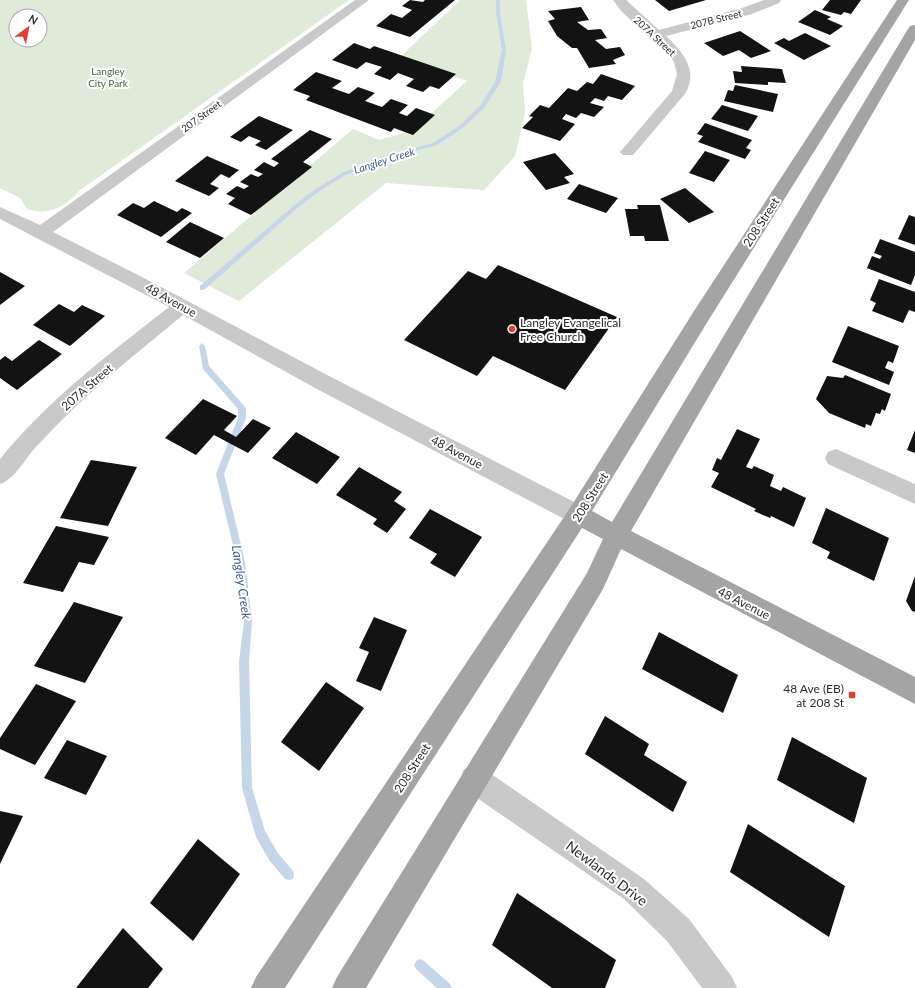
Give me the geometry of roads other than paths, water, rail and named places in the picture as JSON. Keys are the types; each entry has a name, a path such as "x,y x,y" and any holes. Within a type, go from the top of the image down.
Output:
{"main road":[{"name":"208 Street","path":"267,988 578,515 701,316 903,0"},
{"path":"348,988 595,580 616,536 915,29"},
{"name":"48 Avenue","path":"578,515 915,691"}],"street":[{"name":"207 Street","path":"40,233 363,0"},
{"name":"207A Street","path":"619,0 679,58 684,70 683,81 672,101 628,152"},
{"name":"207B Street","path":"655,35 747,12 775,0"},
{"name":"48 Avenue","path":"0,212 182,306 578,515"},
{"name":"207A Street","path":"0,475 28,442 62,408 182,306"},
{"path":"836,458 915,494"},
{"name":"Newlands Drive","path":"474,779 634,889 678,930 721,988"}],"waterway":[{"name":"Langley Creek","path":"202,288 299,204 319,189 344,174 386,157 435,144 462,126 482,107 498,82 504,50 498,13 498,0"},
{"name":"Langley Creek","path":"202,346 206,367 242,408 242,418 220,474 241,562 248,622 244,661 247,788 260,833 273,856 289,875"},
{"name":"Langley Creek","path":"420,965 446,988"}],"place":[{"name":"Langley Evangelical Free Church","path":"512,329"},
{"name":"48 Ave (EB) at 208 St","path":"852,695"}],"park label":[{"name":"Langley City Park","path":"108,76"}]}
